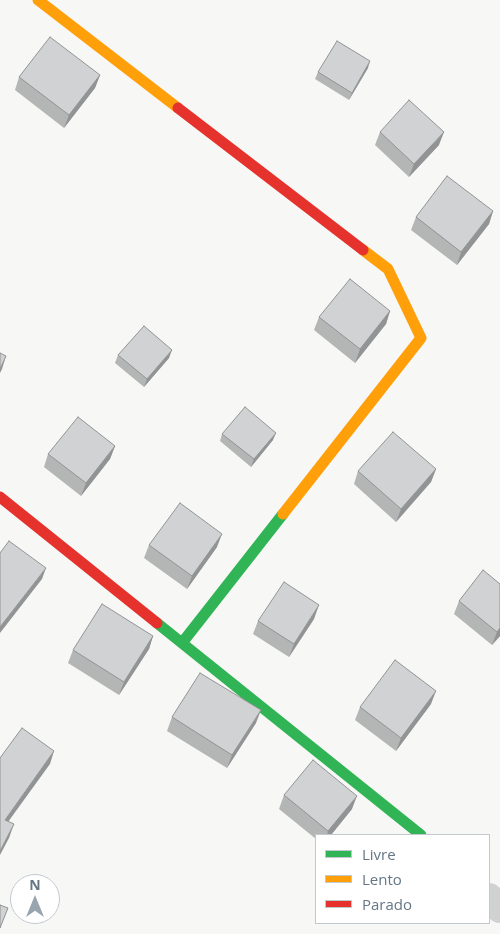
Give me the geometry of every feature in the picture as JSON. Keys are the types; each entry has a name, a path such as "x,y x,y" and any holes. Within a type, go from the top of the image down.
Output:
{"street":[{"path":"38,0 388,269 420,338 182,643"},
{"path":"1,500 420,834"},
{"path":"490,899 500,909"}],"building":[{"path":"50,37 100,75 69,115 19,77"},
{"path":"337,41 370,61 352,93 318,72"},
{"path":"409,100 444,132 414,164 380,132"},
{"path":"447,176 493,211 461,252 416,217"},
{"path":"350,279 390,311 360,349 319,317"},
{"path":"144,326 172,350 147,379 118,355"},
{"path":"0,353 6,356 0,369"},
{"path":"245,407 276,433 254,459 222,434"},
{"path":"78,417 115,446 86,483 48,454"},
{"path":"393,432 436,469 401,509 358,471"},
{"path":"180,503 222,534 192,576 149,545"},
{"path":"9,541 46,568 0,627 0,553"},
{"path":"483,570 500,584 500,628 497,632 459,601"},
{"path":"284,582 319,605 294,644 258,621"},
{"path":"102,604 153,636 124,682 73,650"},
{"path":"395,660 436,691 401,738 360,707"},
{"path":"200,673 261,710 232,755 172,717"},
{"path":"22,728 54,751 5,820 14,824 0,851 0,758"},
{"path":"313,760 357,796 328,831 284,795"},
{"path":"0,905 8,908 0,928"}],"traffic: fast":[{"path":"182,643 283,514"},
{"path":"157,623 420,834"}],"traffic: slow":[{"path":"38,0 178,108"},
{"path":"283,514 421,338 388,269 363,250"}],"traffic: jam":[{"path":"178,108 363,250"},
{"path":"0,497 157,623"}]}
